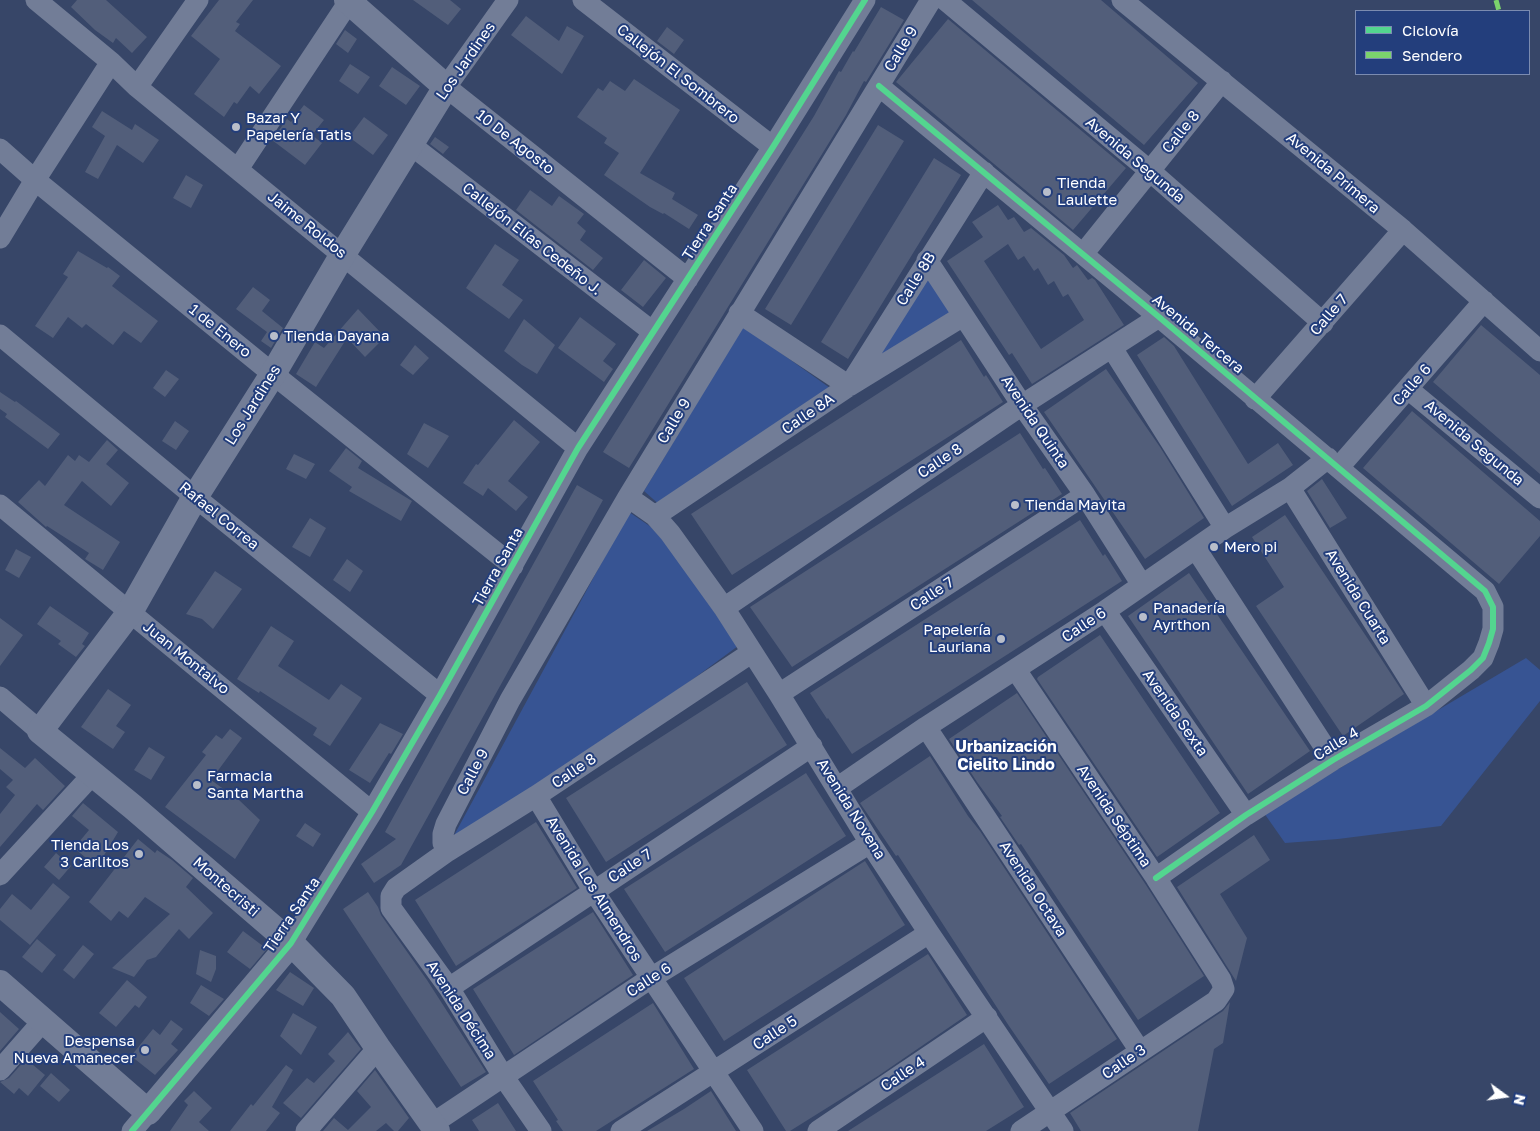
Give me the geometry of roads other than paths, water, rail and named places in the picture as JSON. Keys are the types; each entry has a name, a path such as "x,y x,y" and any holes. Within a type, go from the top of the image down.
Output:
{"street":[{"path":"137,86 198,0"},
{"path":"238,169 348,0"},
{"name":"10 De Agosto","path":"348,0 446,87 688,279"},
{"name":"Los Jardines","path":"40,731 130,612 195,497 273,374 343,254 446,87 508,0"},
{"name":"Callejón El Sombrero","path":"583,0 773,148"},
{"name":"Tierra Santa","path":"140,1122 291,943 372,812 440,695 578,448 773,148 865,0"},
{"name":"Calle 9","path":"448,851 443,842 443,834 452,812 510,700 628,497 931,0"},
{"name":"Avenida Segunda","path":"945,0 1150,171 1323,323"},
{"name":"Avenida Primera","path":"1122,0 1403,230 1540,351"},
{"name":"Jaime Roldos","path":"42,2 137,86 578,448"},
{"path":"0,238 111,62"},
{"name":"Calle 8","path":"1083,254 1222,81"},
{"name":"Avenida Tercera","path":"879,86 1334,463 1485,591 1493,606"},
{"name":"Callejón Elías Cedeño J.","path":"411,145 653,332"},
{"name":"1 de Enero","path":"0,149 35,180 273,374 513,566"},
{"name":"Calle 8B","path":"849,386 984,172"},
{"name":"Calle 7","path":"1255,399 1403,230"},
{"name":"Avenida Quinta","path":"927,260 1022,405 1085,494 1142,584"},
{"name":"Calle 6","path":"837,788 926,727 1105,611 1225,528 1334,463 1408,389 1484,301"},
{"path":"739,313 849,386"},
{"name":"Calle 8A","path":"655,516 849,386 964,316"},
{"name":"Calle 8","path":"724,608 1022,405 1159,317"},
{"name":"Rafael Correa","path":"0,335 195,497 440,695"},
{"path":"1112,348 1225,528"},
{"name":"Avenida Segunda","path":"1408,389 1540,498"},
{"name":"Avenida Cuarta","path":"1290,488 1426,706"},
{"name":"Calle 7","path":"779,694 1085,494"},
{"name":"Avenida Novena","path":"628,497 655,516 670,533 724,608 812,746 870,843 1063,1131"},
{"name":"Juan Montalvo","path":"0,505 372,812"},
{"path":"1196,549 1333,760"},
{"name":"Calle 4","path":"1156,878 1246,815 1333,760 1426,706 1471,670 1483,658 1493,629 1493,606"},
{"name":"Avenida Sexta","path":"1105,611 1246,815"},
{"name":"Calle 8","path":"396,888 448,851 536,796 751,653"},
{"name":"Avenida Séptima","path":"1016,670 1156,878 1221,980 1224,989"},
{"name":"Montecristi","path":"0,697 291,943 343,996 435,1127"},
{"name":"Avenida Octava","path":"926,727 1140,1051"},
{"name":"Calle 7","path":"449,988 593,890 812,746"},
{"path":"0,874 93,774"},
{"name":"Avenida Los Almendros","path":"536,796 593,890 753,1131"},
{"name":"Calle 6","path":"435,1127 503,1076 651,978 870,843"},
{"name":"Avenida Décima","path":"396,888 391,896 391,908 449,988 503,1076 541,1131"},
{"name":"Calle 5","path":"621,1131 714,1073 929,933"},
{"path":"0,983 42,1021 140,1122"},
{"name":"Calle 3","path":"1021,1131 1216,1001 1224,989"},
{"name":"Calle 4","path":"818,1131 987,1017"},
{"path":"0,1070 42,1021"},
{"path":"306,1131 378,1048"}],"place":[{"name":"Bazar Y Papelería Tatis","path":"236,127"},
{"name":"Tienda Laulette","path":"1047,192"},
{"name":"Tienda Dayana","path":"274,336"},
{"name":"Tienda Mayita","path":"1015,505"},
{"name":"Mero pi","path":"1214,547"},
{"name":"Panadería Ayrthon","path":"1143,617"},
{"name":"Papelería Lauriana","path":"1001,639"},
{"name":"Farmacia Santa Martha","path":"197,785"},
{"name":"Tienda Los 3 Carlitos","path":"139,854"},
{"name":"Despensa Nueva Amanecer","path":"145,1050"}],"district":[{"name":"Urbanización Cielito Lindo","path":"1006,756"}]}
